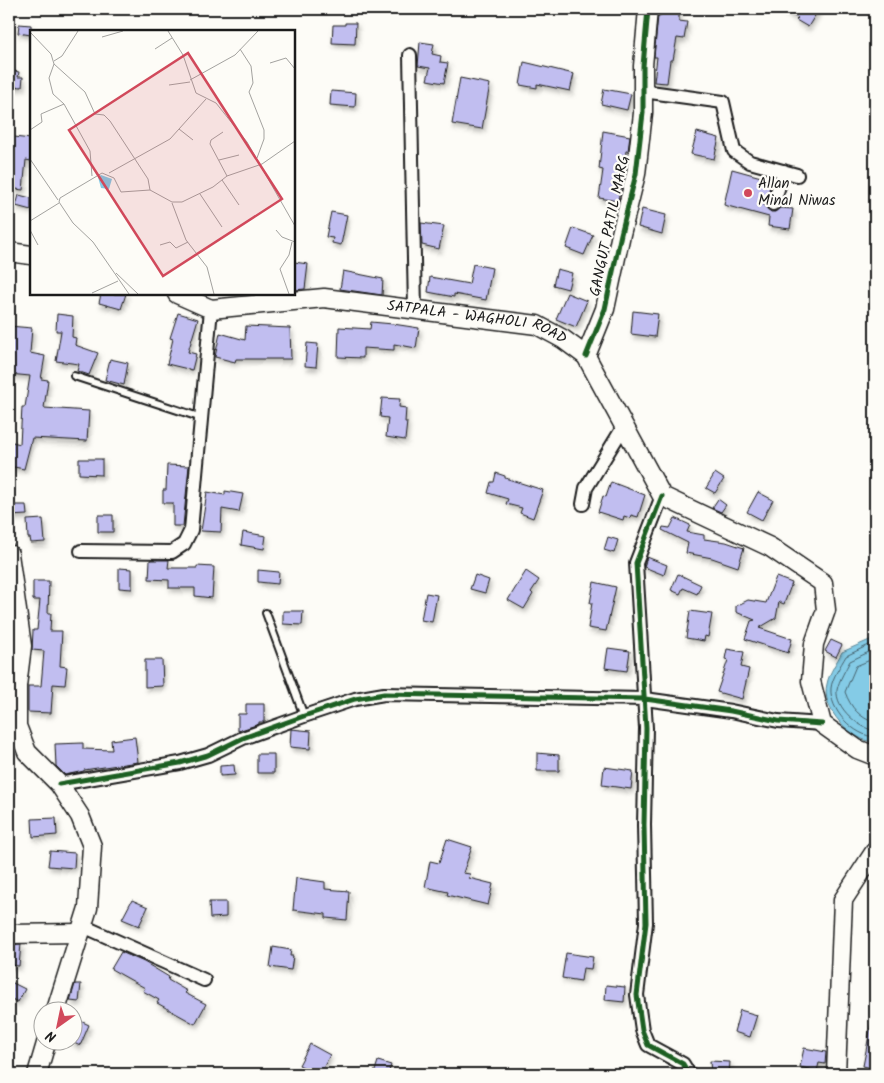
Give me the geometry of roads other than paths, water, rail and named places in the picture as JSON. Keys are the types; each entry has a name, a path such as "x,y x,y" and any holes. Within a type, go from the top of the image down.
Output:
{"main road":[{"name":"GANGUT PATIL MARG","path":"586,356 605,309 636,174 643,113 643,66 648,9"},
{"path":"9,252 30,254"},
{"name":"SATPALA - WAGHOLI ROAD","path":"179,295 211,309 255,302 324,298 537,325 563,339 586,356 662,496"},
{"path":"662,496 770,548 823,583 826,610 814,644 811,681 822,724 858,749 875,756"},
{"path":"9,554 22,646 17,686 17,726 27,752 59,784 80,816 92,846 88,908 59,1000"},
{"path":"836,1074 843,900 875,851"},
{"path":"9,934 81,930"},
{"path":"37,1074 44,1050"}],"street":[{"path":"410,55 415,310"},
{"path":"643,91 723,102 734,151 750,162 791,173 773,204"},
{"path":"81,551 172,552 184,544 191,530 211,309"},
{"path":"583,504 586,488 624,426"},
{"path":"662,496 636,562 646,728 644,825 646,923 637,995 642,1030 648,1045 683,1064 689,1074"},
{"path":"59,784 180,762 208,755 243,738 304,716 356,699 384,694 645,699 731,711 778,722 822,724"},
{"path":"81,930 204,980"}],"lane":[{"path":"74,376 202,418"},
{"path":"266,613 304,716"}],"water":[{"path":"872,639 875,641 875,742 857,736 840,722 828,703 826,693 829,676 842,652"}],"place":[{"name":"Allan Minal Niwas","path":"748,193"}]}
